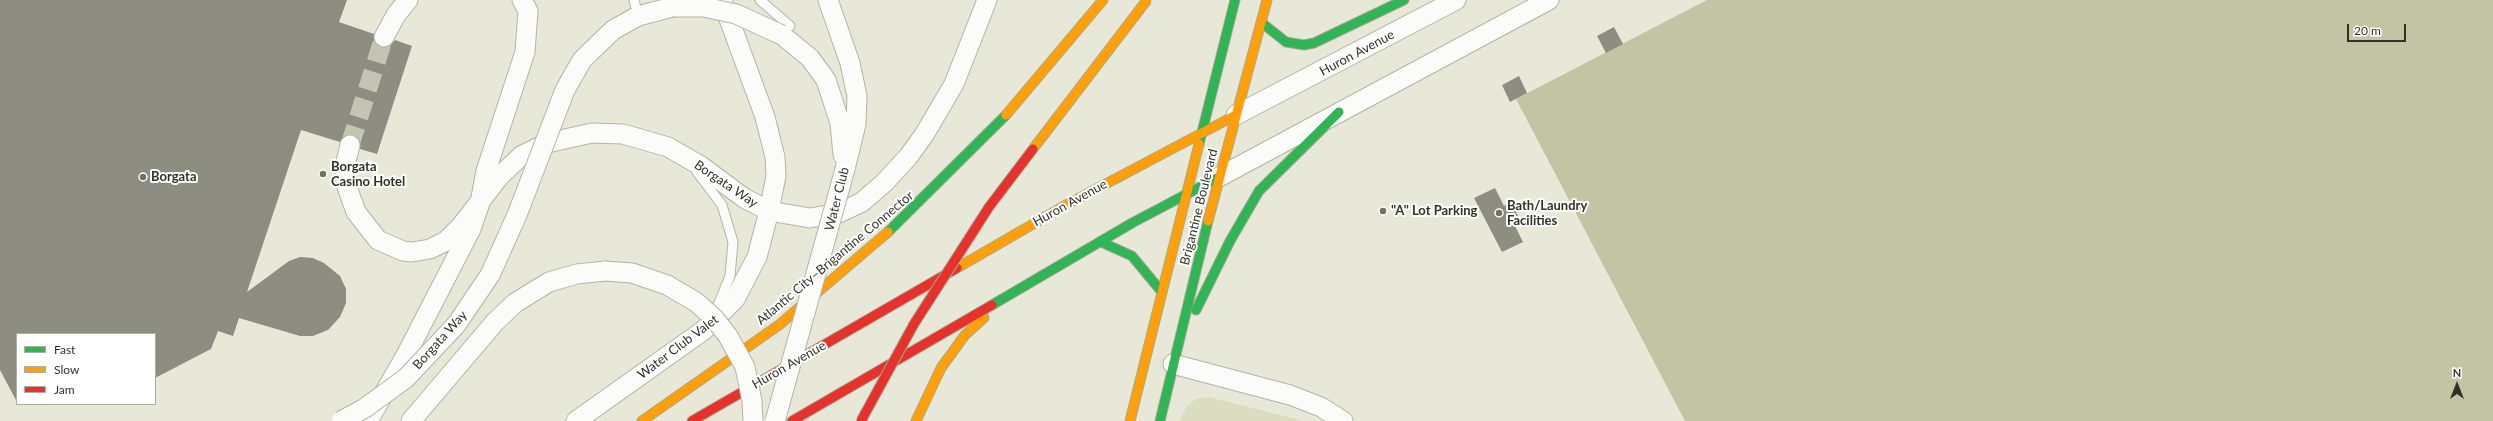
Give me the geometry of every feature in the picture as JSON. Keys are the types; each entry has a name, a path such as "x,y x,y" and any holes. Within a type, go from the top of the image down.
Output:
{"main road":[{"name":"Atlantic City–Brigantine Connector","path":"642,421 779,325 902,221 1003,118 1096,9 1101,0"},
{"path":"861,421 918,317 989,206 1147,0"},
{"name":"Brigantine Boulevard","path":"1130,421 1161,291 1235,0"},
{"name":"Brigantine Boulevard","path":"1160,421 1219,177 1267,0"},
{"path":"1262,23 1286,42 1304,45 1314,43 1404,0"},
{"path":"1175,356 1230,241 1259,191 1280,168 1339,112"},
{"name":"Huron Avenue","path":"696,420 1066,205 1236,115"},
{"path":"792,421 1101,242 1219,177"},
{"path":"1101,242 1132,256 1150,274 1161,291"},
{"path":"916,421 932,385 952,352 965,335 1007,297"}],"street":[{"name":"Water Club Valet","path":"576,421 704,330 735,299 750,272 769,211 776,176 771,138 722,0"},
{"name":"Water Club","path":"775,421 845,169 856,124 857,96 850,63 828,0"},
{"name":"Borgata Way","path":"350,145 345,166 346,184 356,212 372,234 394,249 412,252 438,246 452,235 499,177 521,156 547,143 576,134 607,132 630,135 653,141 684,156 744,198 769,211 810,218 839,213 862,202 884,183 908,157 940,109 968,52 987,0"},
{"name":"Huron Avenue","path":"1236,115 1456,0"},
{"path":"1219,177 1549,0"},
{"path":"384,37 403,2"},
{"name":"Borgata Way","path":"368,421 405,357 471,229 480,202 486,170 525,52 527,4"},
{"name":"Borgata Way","path":"341,421 365,408 406,378 456,325 490,274 517,215 565,90 582,60 601,39 636,8 704,7 736,14 786,31 810,58 826,80 840,123 845,169"},
{"path":"411,421 495,322 515,303 548,282 577,274 605,271 632,273 657,280 683,293 714,318 728,336 745,367 752,401 753,421"},
{"path":"1175,356 1290,395 1321,407 1343,421"}],"lane":[{"path":"760,0 786,31"},
{"path":"684,156 722,205 733,242 730,276 721,300 704,330"}],"shaded area":[{"path":"1707,0 2493,0 2493,421 1685,421 1516,99"},
{"path":"1209,397 1301,421 1179,421 1187,406 1196,399"}],"building":[{"name":"Borgata","path":"0,0 347,0 339,22 374,34 374,42 379,47 389,47 395,40 412,46 377,154 360,149 360,142 353,134 346,135 340,142 301,130 247,292 289,261 300,257 313,258 324,263 340,276 346,289 346,303 340,317 328,330 313,336 300,336 239,318 233,336 218,331 211,349 156,377 156,333 16,333 16,400 0,370"},
{"path":"1614,27 1623,44 1606,53 1597,36"},
{"path":"1519,76 1527,93 1510,102 1502,85"},
{"name":"Bath/Laundry Facilities","path":"1495,188 1504,206 1511,202 1520,220 1514,224 1523,242 1502,252 1474,198"}],"tunnel":[{"path":"350,145 384,37"}],"traffic: fast":[{"path":"1199,144 1235,0"},
{"path":"1262,23 1286,42 1304,45 1314,43 1404,0"},
{"path":"1196,310 1230,241 1259,191 1339,112"},
{"path":"888,232 1006,115"},
{"path":"992,305 1132,223 1219,177"},
{"path":"1160,421 1208,221"},
{"path":"1101,242 1132,256 1161,291"}],"traffic: slow":[{"path":"1006,115 1103,0"},
{"path":"1033,149 1147,0"},
{"path":"1208,221 1267,0"},
{"path":"957,268 1066,205 1236,115"},
{"path":"1130,421 1199,144"},
{"path":"642,421 779,325 888,232"},
{"path":"916,421 941,368 965,335 984,318"}],"traffic: jam":[{"path":"861,421 914,324 989,207 1033,149"},
{"path":"692,421 957,268"},
{"path":"792,421 992,305"}],"place":[{"name":"Borgata Casino Hotel","path":"323,174"},
{"name":"Borgata","path":"143,177"},
{"name":"\"A\" Lot Parking","path":"1383,211"},
{"name":"Bath/Laundry Facilities","path":"1499,213"}]}
